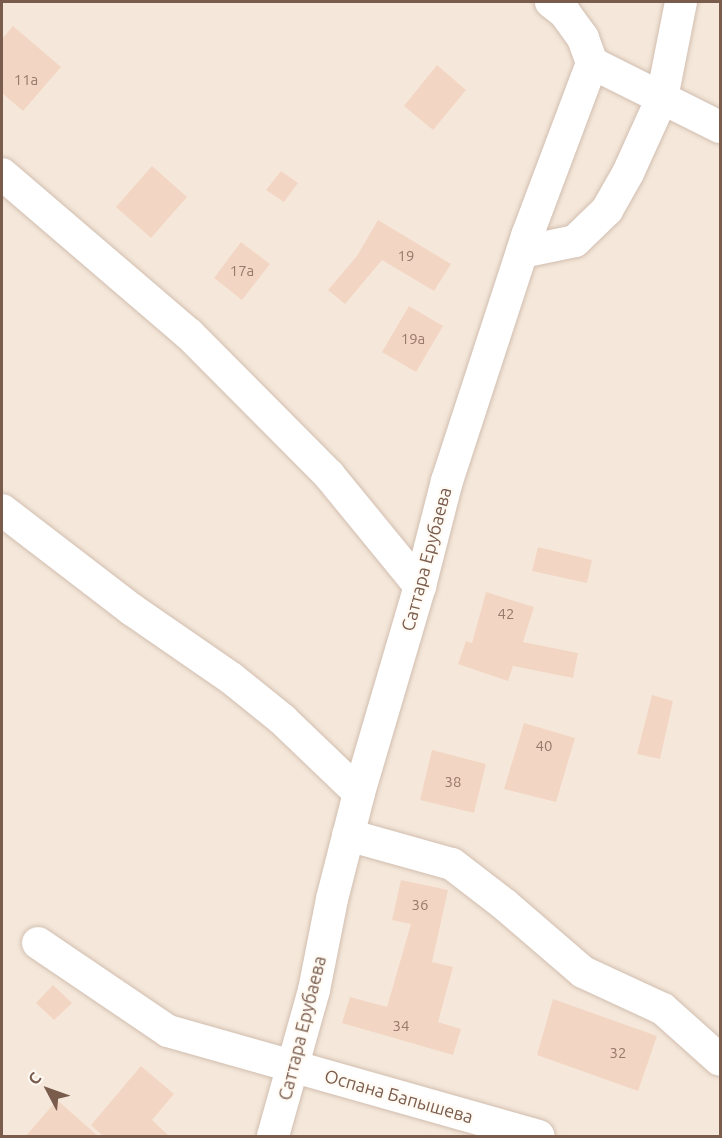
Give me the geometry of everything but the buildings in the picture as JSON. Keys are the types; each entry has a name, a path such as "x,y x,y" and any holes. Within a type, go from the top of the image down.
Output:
{"street":[{"path":"551,2 565,13 583,38 592,63 720,127"},
{"path":"522,252 575,241 607,210 628,173 662,98 681,2"},
{"name":"Саттара Ерубаева","path":"273,1137 314,990 332,899 359,792 420,586 447,481 522,252 592,63"},
{"path":"2,174 189,334 329,475 420,586"},
{"path":"2,510 131,609 231,678 283,720 359,792"},
{"path":"348,835 452,864 504,904 584,972 663,1009 720,1060"},
{"name":"Оспана Бапышева","path":"38,943 168,1031 538,1137"}],"shaded area":[{"path":"2,2 720,2 720,1136 2,1136"}]}
